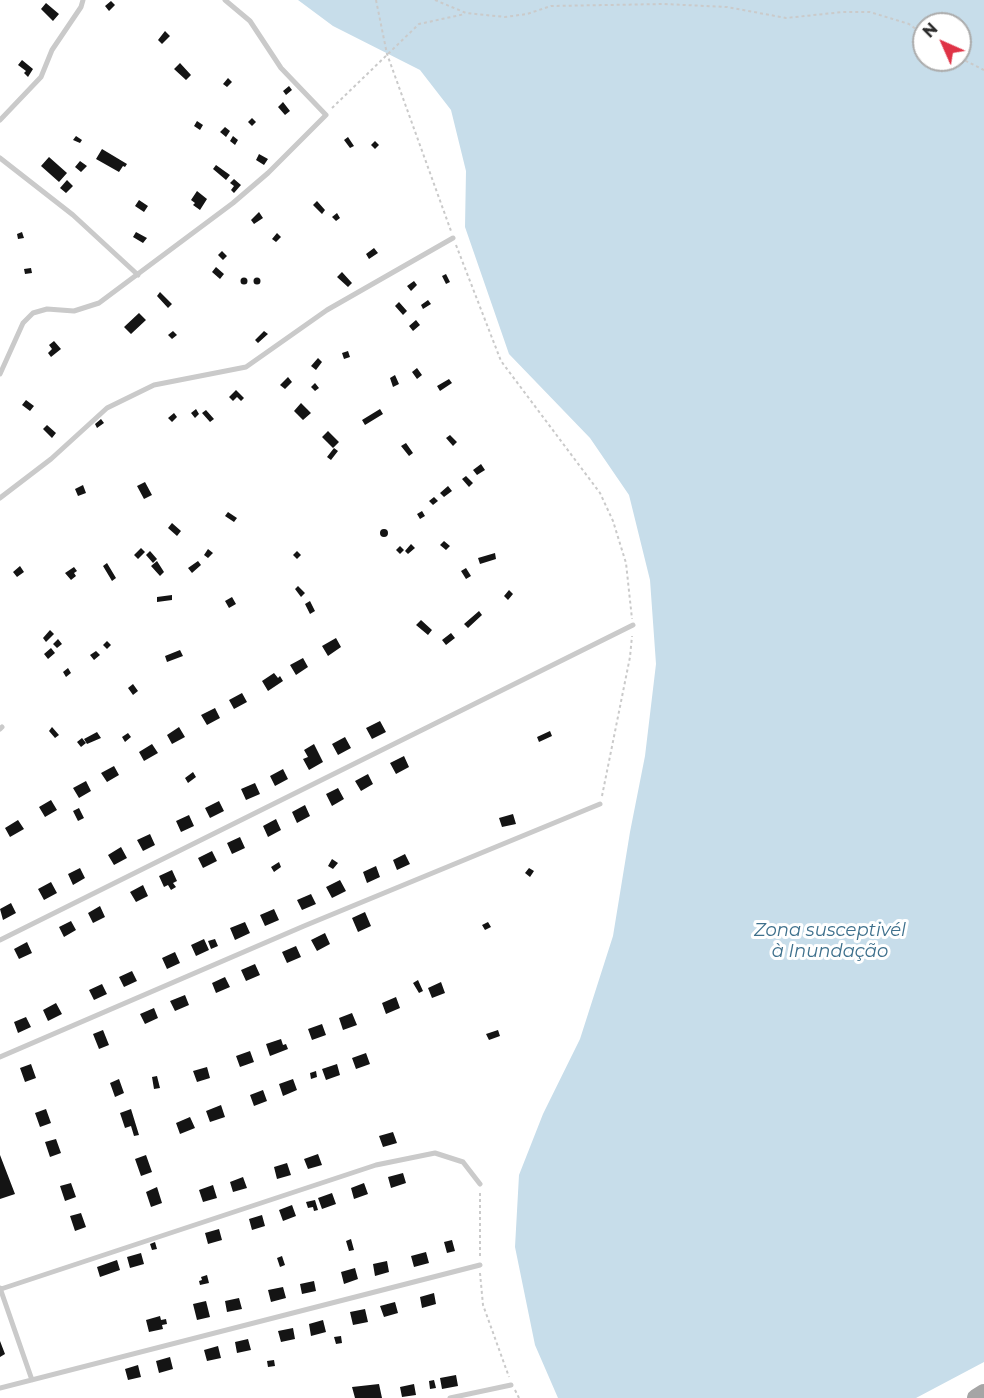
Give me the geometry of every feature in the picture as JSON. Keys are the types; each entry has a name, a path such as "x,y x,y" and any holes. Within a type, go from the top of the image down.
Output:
{"main road":[{"path":"976,1398 984,1393"}],"lane":[{"path":"0,120 41,76 52,50 81,8 83,0"},
{"path":"0,374 23,323 33,313 47,309 74,311 99,303 233,203 268,173 326,115 281,68 250,21 225,0"},
{"path":"0,158 73,215 138,275"},
{"path":"0,498 51,459 107,408 154,385 246,367 327,310 453,238"},
{"path":"0,940 633,625"},
{"path":"0,1057 304,926 600,804"},
{"path":"32,1380 0,1288 376,1165 435,1153 463,1162 480,1184"},
{"path":"0,1388 480,1265"},
{"path":"450,1398 511,1385"}],"path":[{"path":"376,0 387,54 453,238 501,361 600,493 613,520 626,563 633,625 630,657 600,804"},
{"path":"435,0 466,13 505,17 527,14 552,6 664,4 727,6 786,18 843,12 870,12 912,26"},
{"path":"326,115 419,24 466,13"},
{"path":"480,1184 480,1286 483,1305 511,1385 519,1398"}],"water":[{"name":"Zona susceptivél à Inundação","path":"298,0 984,0 984,1362 916,1398 558,1398 535,1345 515,1247 519,1175 543,1114 580,1039 613,936 645,756 656,664 650,580 629,495 590,438 509,354 465,227 466,171 451,110 420,70 333,26"}],"building":[{"path":"111,1 115,5 109,11 105,6"},
{"path":"46,3 59,14 53,21 41,9"},
{"path":"165,31 170,36 162,44 158,40"},
{"path":"22,60 33,69 28,77 24,73 26,71 18,65"},
{"path":"180,63 191,75 186,80 174,69"},
{"path":"228,78 232,82 227,87 223,84"},
{"path":"289,86 292,90 286,95 283,91"},
{"path":"283,102 290,111 285,115 278,107"},
{"path":"252,118 256,122 252,126 248,122"},
{"path":"197,121 203,125 200,130 194,126"},
{"path":"225,127 230,131 226,137 220,132"},
{"path":"76,136 82,140 80,143 73,140"},
{"path":"233,136 238,140 235,145 230,141"},
{"path":"348,137 354,146 350,148 344,140"},
{"path":"375,141 379,145 375,149 371,145"},
{"path":"102,149 127,164 125,167 123,166 119,172 96,159"},
{"path":"259,154 268,159 264,165 256,160"},
{"path":"49,157 67,173 59,182 41,166"},
{"path":"80,161 87,166 81,172 75,167"},
{"path":"216,165 230,175 226,180 213,169"},
{"path":"234,179 241,185 234,193 231,190 234,186 230,183"},
{"path":"67,180 73,186 66,193 60,188"},
{"path":"197,191 207,199 200,210 193,205 195,203 191,200"},
{"path":"139,200 148,206 144,212 135,206"},
{"path":"317,201 325,210 322,214 313,205"},
{"path":"259,212 263,218 254,224 251,220"},
{"path":"337,213 340,218 336,221 332,217"},
{"path":"22,232 24,238 18,239 17,234"},
{"path":"136,232 147,238 143,243 133,237"},
{"path":"277,233 281,237 276,242 272,239"},
{"path":"374,248 378,253 369,259 366,254"},
{"path":"222,251 227,256 223,260 218,255"},
{"path":"216,267 224,274 220,279 212,272"},
{"path":"31,268 32,273 25,274 24,269"},
{"path":"342,272 352,283 348,287 337,277"},
{"path":"446,274 450,282 446,284 442,276"},
{"path":"244,278 247,281 244,284 241,281"},
{"path":"257,278 260,281 257,284 254,281"},
{"path":"414,281 417,285 411,291 407,286"},
{"path":"160,292 172,304 168,308 157,296"},
{"path":"428,300 431,304 423,309 421,305"},
{"path":"399,302 407,311 403,315 395,306"},
{"path":"139,313 146,320 131,334 124,327"},
{"path":"416,320 420,325 413,331 409,326"},
{"path":"173,331 177,335 172,339 168,335"},
{"path":"264,331 268,334 258,343 255,340"},
{"path":"54,341 61,349 51,357 48,353 52,349 49,345"},
{"path":"348,351 350,357 344,359 342,353"},
{"path":"318,358 322,362 316,370 311,366"},
{"path":"417,368 422,375 417,379 412,372"},
{"path":"395,375 399,384 393,387 390,378"},
{"path":"288,377 292,382 285,389 280,385"},
{"path":"449,379 452,383 440,391 437,386"},
{"path":"315,383 319,388 315,391 311,387"},
{"path":"236,390 244,398 241,401 237,397 233,401 229,397"},
{"path":"26,400 34,406 30,411 22,405"},
{"path":"301,403 311,413 303,420 294,411"},
{"path":"196,409 199,414 195,418 191,413"},
{"path":"380,409 383,414 365,425 362,420"},
{"path":"206,410 214,419 210,422 202,413"},
{"path":"174,413 177,417 172,422 168,418"},
{"path":"101,419 104,423 97,428 95,424"},
{"path":"47,425 56,433 52,438 43,429"},
{"path":"328,431 339,442 333,448 322,437"},
{"path":"450,435 457,442 453,446 446,438"},
{"path":"406,443 413,453 409,456 401,446"},
{"path":"334,448 338,451 331,460 327,457"},
{"path":"481,464 485,470 477,475 473,470"},
{"path":"466,476 473,483 469,487 462,479"},
{"path":"145,482 152,495 144,499 137,486"},
{"path":"83,485 86,493 78,496 75,489"},
{"path":"448,486 452,491 444,497 440,493"},
{"path":"434,497 438,501 433,505 429,501"},
{"path":"422,511 425,516 420,519 417,514"},
{"path":"228,512 237,518 234,522 225,516"},
{"path":"172,523 181,531 177,536 168,528"},
{"path":"384,529 388,533 384,537 380,533"},
{"path":"444,541 450,546 446,550 440,545"},
{"path":"411,544 415,548 408,554 405,551"},
{"path":"400,546 404,550 400,554 396,550"},
{"path":"141,548 145,552 138,559 134,555"},
{"path":"208,549 213,553 208,558 204,555"},
{"path":"150,551 157,559 153,563 146,555"},
{"path":"297,551 301,555 297,559 293,555"},
{"path":"495,553 496,559 480,564 478,558"},
{"path":"157,561 164,572 160,576 151,566"},
{"path":"198,561 201,565 192,573 188,568"},
{"path":"107,563 116,578 112,581 103,566"},
{"path":"20,566 24,572 17,577 13,572"},
{"path":"74,567 77,571 74,573 76,576 71,580 65,573"},
{"path":"466,568 471,576 466,579 461,571"},
{"path":"298,586 305,593 301,597 295,589"},
{"path":"509,590 513,594 508,600 504,596"},
{"path":"172,595 172,600 157,602 157,597"},
{"path":"232,597 236,604 229,608 225,601"},
{"path":"310,601 315,611 310,614 305,604"},
{"path":"479,611 482,615 468,628 464,624"},
{"path":"421,620 432,630 428,635 416,625"},
{"path":"50,630 54,634 46,642 43,638"},
{"path":"451,633 455,638 446,645 442,640"},
{"path":"336,638 341,647 328,656 322,646"},
{"path":"58,639 62,644 57,648 53,644"},
{"path":"107,641 111,645 107,649 103,645"},
{"path":"51,648 55,653 48,659 44,654"},
{"path":"180,650 183,656 167,662 165,656"},
{"path":"96,651 100,655 94,660 90,655"},
{"path":"303,658 308,667 296,675 290,665"},
{"path":"68,668 71,673 66,677 63,672"},
{"path":"274,673 283,681 268,691 262,681"},
{"path":"133,684 138,691 133,695 128,688"},
{"path":"242,693 247,702 234,709 229,700"},
{"path":"215,708 220,718 207,725 201,715"},
{"path":"380,721 386,732 372,739 366,728"},
{"path":"52,727 59,735 55,738 49,731"},
{"path":"179,727 185,737 172,744 167,735"},
{"path":"550,731 552,736 539,742 537,737"},
{"path":"97,732 101,738 87,744 84,739"},
{"path":"128,733 131,737 125,742 122,737"},
{"path":"345,737 351,748 338,755 332,744"},
{"path":"82,738 86,743 81,747 77,742"},
{"path":"152,744 158,753 144,761 139,752"},
{"path":"314,744 323,762 309,770 303,759 308,757 304,750"},
{"path":"404,756 409,767 396,774 390,763"},
{"path":"114,766 119,775 107,782 101,773"},
{"path":"283,769 288,779 275,786 270,776"},
{"path":"193,772 196,777 188,783 185,778"},
{"path":"368,774 373,784 361,791 355,781"},
{"path":"86,781 91,791 79,798 73,788"},
{"path":"255,783 260,794 246,800 241,789"},
{"path":"338,788 344,799 332,806 326,794"},
{"path":"51,800 57,810 45,817 39,807"},
{"path":"219,801 224,811 210,818 205,808"},
{"path":"305,805 310,816 297,823 292,812"},
{"path":"79,808 84,818 78,821 73,811"},
{"path":"513,814 516,824 502,827 499,818"},
{"path":"189,815 194,826 181,832 176,821"},
{"path":"276,819 281,830 268,837 263,826"},
{"path":"18,820 24,829 10,837 5,828"},
{"path":"150,834 155,845 143,851 137,840"},
{"path":"240,837 245,848 232,854 227,843"},
{"path":"121,847 127,858 114,865 108,855"},
{"path":"212,851 217,861 203,868 198,858"},
{"path":"405,854 410,864 397,870 393,860"},
{"path":"332,859 338,863 333,869 328,866"},
{"path":"279,862 281,867 274,872 271,867"},
{"path":"376,866 380,877 367,883 363,872"},
{"path":"80,868 85,878 73,885 68,874"},
{"path":"529,868 534,871 530,877 525,873"},
{"path":"172,870 177,881 173,883 176,887 171,890 168,885 164,887 159,876"},
{"path":"340,880 346,891 332,898 326,887"},
{"path":"51,882 57,893 44,900 38,889"},
{"path":"143,885 148,896 136,902 130,892"},
{"path":"311,894 316,904 302,910 297,900"},
{"path":"11,903 16,913 3,920 0,909"},
{"path":"100,906 105,917 93,923 88,913"},
{"path":"274,909 279,920 265,926 260,915"},
{"path":"365,912 371,926 358,932 352,918"},
{"path":"71,921 76,930 64,937 59,927"},
{"path":"245,922 250,933 235,940 230,928"},
{"path":"488,922 491,927 485,930 482,925"},
{"path":"325,933 330,944 317,951 311,940"},
{"path":"204,939 209,950 196,956 191,945"},
{"path":"215,939 218,946 211,949 208,941"},
{"path":"27,942 32,953 19,959 14,949"},
{"path":"296,946 301,957 287,963 282,952"},
{"path":"175,952 180,963 167,969 162,958"},
{"path":"255,964 260,975 246,981 241,970"},
{"path":"132,971 137,981 124,987 119,977"},
{"path":"225,977 230,987 216,993 212,983"},
{"path":"418,980 423,991 419,993 413,983"},
{"path":"441,982 445,993 432,998 428,988"},
{"path":"102,984 107,994 94,1000 89,990"},
{"path":"185,995 189,1005 175,1011 170,1001"},
{"path":"396,997 400,1008 386,1014 382,1003"},
{"path":"56,1003 62,1014 48,1021 43,1010"},
{"path":"154,1008 158,1018 145,1024 140,1014"},
{"path":"352,1013 357,1025 343,1030 339,1018"},
{"path":"26,1017 31,1027 18,1033 14,1022"},
{"path":"322,1024 326,1035 312,1040 308,1029"},
{"path":"103,1030 109,1045 99,1049 93,1034"},
{"path":"498,1030 500,1036 489,1040 486,1034"},
{"path":"281,1039 283,1045 286,1044 288,1049 270,1056 266,1044"},
{"path":"250,1051 254,1062 240,1067 236,1056"},
{"path":"366,1053 370,1064 356,1069 352,1058"},
{"path":"31,1064 36,1078 25,1082 20,1068"},
{"path":"337,1064 340,1075 326,1080 322,1069"},
{"path":"207,1067 210,1078 197,1082 193,1071"},
{"path":"316,1071 317,1077 311,1079 310,1073"},
{"path":"157,1076 160,1088 154,1089 152,1077"},
{"path":"119,1079 124,1093 115,1097 110,1083"},
{"path":"293,1079 297,1090 283,1096 279,1084"},
{"path":"263,1090 267,1101 254,1106 250,1095"},
{"path":"221,1105 225,1117 210,1122 206,1111"},
{"path":"46,1109 51,1123 40,1127 35,1113"},
{"path":"131,1109 139,1135 134,1136 131,1126 125,1128 120,1113"},
{"path":"190,1117 195,1128 180,1134 176,1123"},
{"path":"393,1132 397,1143 383,1147 379,1136"},
{"path":"56,1139 61,1153 50,1157 45,1142"},
{"path":"318,1154 322,1165 308,1169 304,1159"},
{"path":"0,1155 15,1194 0,1199"},
{"path":"146,1155 152,1172 141,1176 135,1159"},
{"path":"287,1163 291,1175 277,1179 274,1167"},
{"path":"403,1173 406,1183 391,1188 388,1177"},
{"path":"243,1177 247,1188 233,1192 230,1182"},
{"path":"71,1183 76,1197 65,1201 60,1186"},
{"path":"364,1183 368,1194 354,1199 351,1188"},
{"path":"213,1185 217,1198 203,1202 199,1190"},
{"path":"157,1187 162,1203 151,1207 146,1192"},
{"path":"332,1193 336,1204 322,1209 318,1198"},
{"path":"315,1200 318,1210 314,1211 313,1207 308,1208 306,1202"},
{"path":"292,1205 296,1216 283,1221 279,1210"},
{"path":"81,1213 86,1227 75,1231 70,1216"},
{"path":"262,1215 265,1226 252,1230 249,1219"},
{"path":"219,1229 222,1240 208,1244 205,1233"},
{"path":"351,1239 354,1250 349,1251 346,1241"},
{"path":"452,1240 455,1251 447,1253 444,1242"},
{"path":"155,1242 157,1249 152,1250 150,1244"},
{"path":"426,1252 429,1263 414,1267 411,1256"},
{"path":"141,1253 144,1264 130,1268 127,1257"},
{"path":"282,1256 285,1265 280,1267 277,1258"},
{"path":"117,1260 120,1270 100,1277 97,1267"},
{"path":"387,1261 389,1272 375,1276 373,1264"},
{"path":"355,1268 358,1279 344,1284 341,1272"},
{"path":"207,1275 209,1283 200,1285 201,1277"},
{"path":"314,1281 316,1291 302,1294 300,1284"},
{"path":"283,1287 286,1298 271,1302 268,1290"},
{"path":"434,1293 436,1304 422,1308 420,1297"},
{"path":"239,1298 242,1309 227,1312 225,1301"},
{"path":"206,1301 210,1317 197,1320 193,1304"},
{"path":"395,1302 398,1313 384,1317 380,1306"},
{"path":"365,1309 368,1322 353,1325 350,1312"},
{"path":"160,1316 161,1320 166,1319 167,1324 162,1325 163,1329 149,1332 146,1320"},
{"path":"323,1320 326,1332 311,1336 309,1324"},
{"path":"293,1328 295,1339 281,1342 278,1331"},
{"path":"341,1336 342,1343 336,1344 334,1337"},
{"path":"248,1339 251,1350 237,1353 235,1342"},
{"path":"0,1341 5,1354 0,1357"},
{"path":"218,1346 221,1358 207,1361 204,1350"},
{"path":"170,1357 173,1369 159,1373 156,1361"},
{"path":"274,1360 275,1366 268,1367 267,1361"},
{"path":"138,1365 141,1377 128,1380 125,1369"},
{"path":"456,1375 458,1386 442,1389 440,1378"},
{"path":"434,1380 436,1388 430,1389 429,1381"},
{"path":"379,1384 382,1398 355,1398 352,1387"},
{"path":"414,1384 416,1395 402,1397 400,1387"}]}
